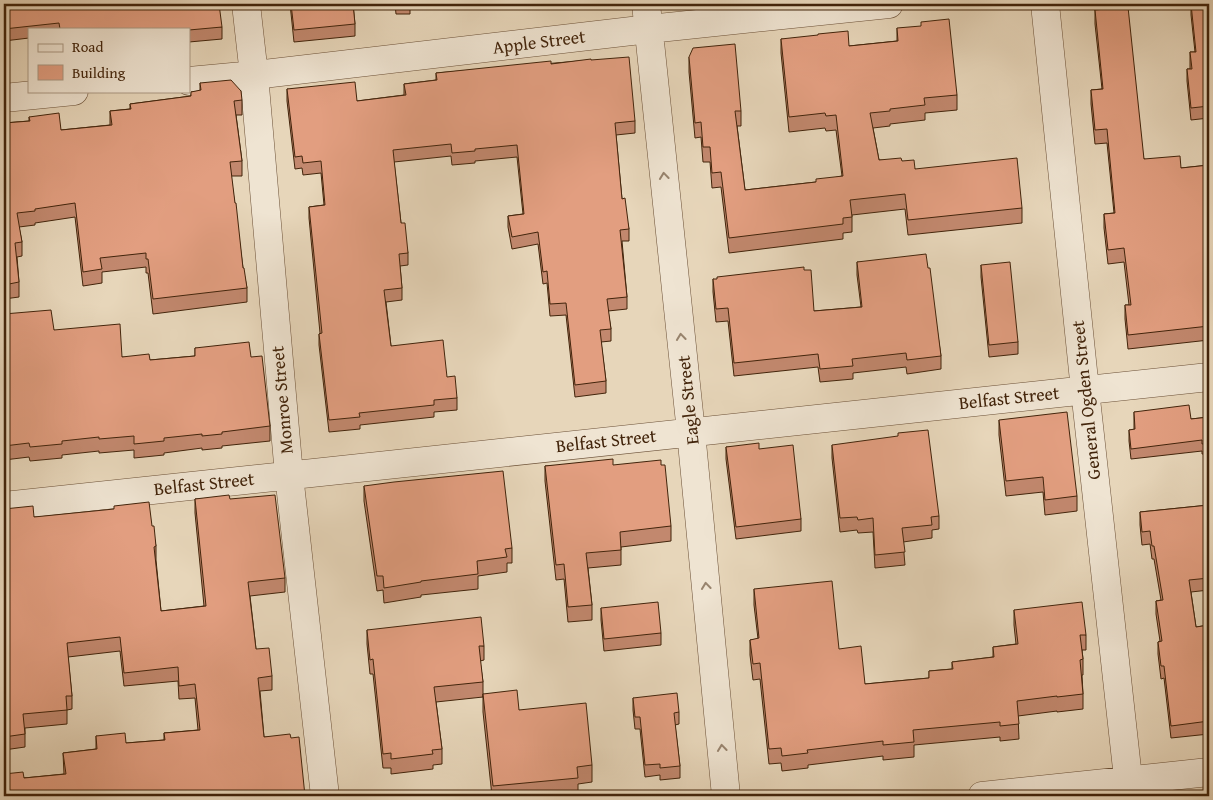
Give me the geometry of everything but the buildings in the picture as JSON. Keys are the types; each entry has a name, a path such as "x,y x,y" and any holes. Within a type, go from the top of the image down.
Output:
{"street":[{"name":"Monroe Street","path":"246,4 254,75 289,475 325,796"},
{"name":"Apple Street","path":"190,81 254,75 647,16 889,4"},
{"name":"General Ogden Street","path":"1045,4 1129,789"},
{"name":"Eagle Street","path":"647,16 691,432 726,796"},
{"path":"4,98 64,92"},
{"name":"Belfast Street","path":"4,506 1209,377"},
{"path":"982,796 1129,789 1209,772"}]}
